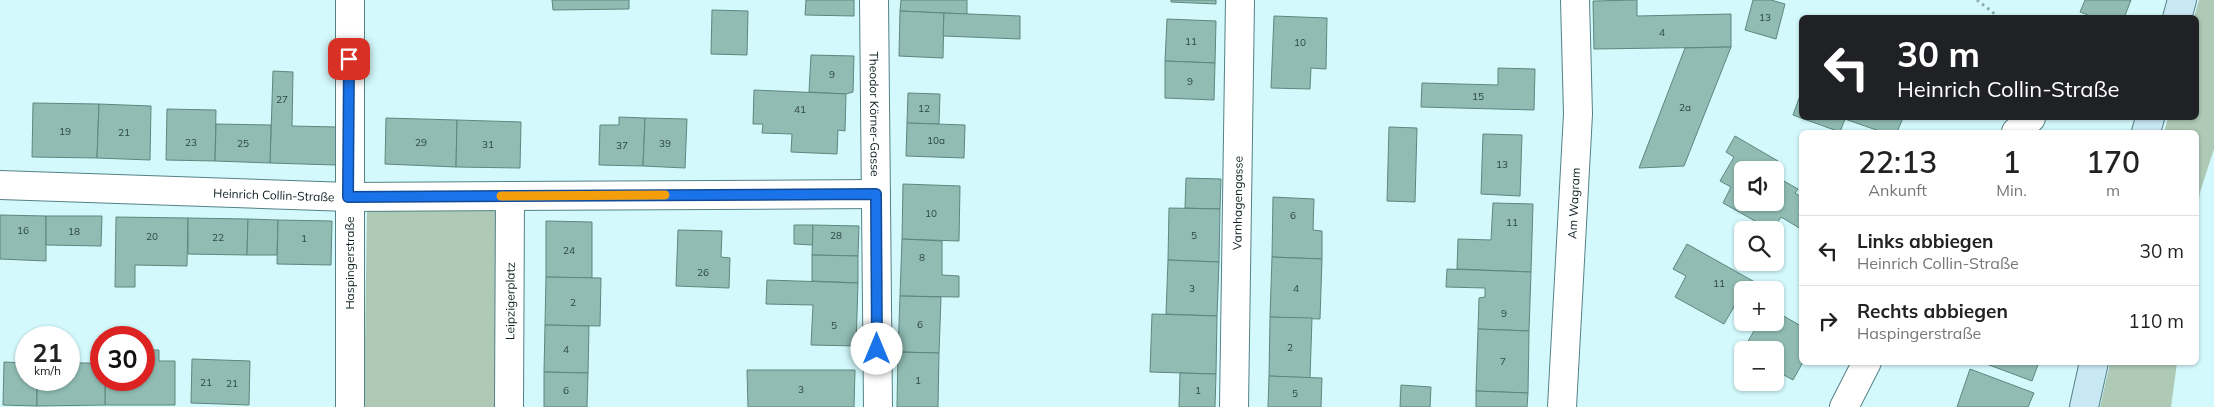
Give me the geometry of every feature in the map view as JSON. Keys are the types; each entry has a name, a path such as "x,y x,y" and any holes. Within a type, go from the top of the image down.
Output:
{"main road":[{"path":"2178,15 2182,0"},
{"path":"2084,407 2093,365"}],"street":[{"name":"Haspingerstraße","path":"350,0 348,197 350,407"},
{"name":"Theodor Körner-Gasse","path":"874,0 878,407"},
{"name":"Varnhagengasse","path":"1234,407 1240,0"},
{"name":"Am Wagram","path":"1562,407 1578,114 1575,0"},
{"path":"2018,130 2029,120"},
{"name":"Heinrich Collin-Straße","path":"0,184 348,197 876,194"},
{"name":"Leipzigerplatz","path":"509,407 510,196"},
{"path":"1844,407 1865,365"}],"path":[{"path":"1977,0 1996,15"}],"green space":[{"path":"2199,0 2214,0 2214,149 2199,199 2199,130 2165,130 2167,120 2199,120 2199,15 2195,15"},
{"path":"367,208 500,209 498,407 364,407"},
{"path":"2110,365 2177,365 2171,407 2100,407"}],"building":[{"path":"552,0 629,0 629,9 553,10"},
{"path":"806,0 854,0 854,16 805,15"},
{"path":"901,0 967,0 967,14 900,11"},
{"path":"1171,0 1216,0 1216,4 1171,2"},
{"path":"1637,0 1637,16 1731,14 1731,47 1594,49 1593,1"},
{"path":"1753,0 1771,0 1785,4 1776,39 1745,30"},
{"path":"2085,0 2131,0 2125,15 2088,15 2080,12"},
{"path":"712,10 748,11 747,55 711,54"},
{"path":"900,11 944,13 943,58 899,56"},
{"path":"944,13 1020,16 1020,39 943,36"},
{"path":"1274,16 1327,18 1326,69 1311,68 1310,89 1271,88"},
{"path":"1167,19 1216,21 1215,63 1165,61"},
{"path":"1731,47 1684,166 1639,168 1685,48"},
{"path":"811,55 854,56 853,92 846,94 809,92"},
{"path":"1165,61 1215,63 1214,100 1165,98"},
{"path":"1498,68 1535,69 1534,110 1421,107 1422,83 1498,85"},
{"path":"273,71 293,72 292,126 337,127 336,165 270,163"},
{"path":"754,90 846,94 845,131 838,130 837,154 791,152 792,134 762,133 763,124 753,124"},
{"path":"908,93 940,94 939,124 907,123"},
{"path":"1799,98 1799,117 1793,115"},
{"path":"33,103 99,104 97,158 32,157"},
{"path":"99,104 151,106 150,160 97,158"},
{"path":"167,109 216,110 215,161 166,160"},
{"path":"619,117 645,118 643,166 599,165 600,125 619,125"},
{"path":"386,118 457,120 456,167 385,164"},
{"path":"645,118 687,119 685,168 643,166"},
{"path":"457,120 521,122 520,168 456,167"},
{"path":"1807,120 1845,120 1841,130 1834,130"},
{"path":"1848,120 1902,120 1898,130 1876,130"},
{"path":"907,123 965,125 964,158 906,156"},
{"path":"216,124 271,125 270,163 215,161"},
{"path":"1389,127 1417,128 1415,202 1387,201"},
{"path":"1483,134 1522,135 1520,196 1481,194"},
{"path":"1735,136 1778,161 1734,161 1734,209 1723,203 1731,187 1720,181 1734,157 1726,152"},
{"path":"1186,178 1221,179 1220,209 1185,208"},
{"path":"1784,181 1798,189 1795,193 1799,196 1799,228 1781,217 1779,221 1755,221 1737,211 1784,211"},
{"path":"903,184 960,186 959,241 902,239"},
{"path":"1273,197 1314,199 1313,230 1322,231 1322,259 1272,257"},
{"path":"1493,203 1533,204 1531,272 1457,269 1458,239 1491,240"},
{"path":"1169,208 1220,209 1219,262 1168,260"},
{"path":"0,215 46,216 46,261 0,259"},
{"path":"46,216 102,216 101,246 46,245"},
{"path":"116,217 188,218 187,266 135,265 135,287 115,287"},
{"path":"188,218 248,219 247,255 188,254"},
{"path":"248,219 278,220 277,255 247,255"},
{"path":"278,220 332,221 331,265 277,264"},
{"path":"546,221 592,222 592,278 546,277"},
{"path":"794,225 813,225 813,245 794,244"},
{"path":"813,225 859,226 858,256 812,255"},
{"path":"678,230 722,231 721,257 730,258 729,288 676,286"},
{"path":"902,239 942,241 942,275 959,276 959,297 900,296"},
{"path":"1687,244 1753,281 1734,281 1734,307 1724,324 1675,297 1686,276 1673,269"},
{"path":"812,255 858,256 858,283 812,281"},
{"path":"1272,257 1322,259 1320,319 1270,317"},
{"path":"1168,260 1219,262 1217,316 1166,314"},
{"path":"1447,269 1531,272 1529,331 1478,329 1479,298 1485,297 1485,288 1446,287"},
{"path":"546,277 601,278 600,326 545,325"},
{"path":"767,280 858,283 856,346 811,345 813,305 766,304"},
{"path":"900,296 941,297 939,353 898,352"},
{"path":"1152,314 1217,316 1216,374 1150,372"},
{"path":"1784,316 1799,325 1799,365 1801,365 1793,380 1784,375 1784,341 1748,341 1754,331 1784,331"},
{"path":"1270,317 1312,318 1310,378 1269,376"},
{"path":"545,325 589,326 588,373 544,372"},
{"path":"1478,329 1529,331 1528,393 1476,391"},
{"path":"155,350 159,350 159,361 175,361 175,405 105,405 105,391 155,391"},
{"path":"898,352 939,353 938,407 897,407"},
{"path":"192,359 250,361 249,405 191,403"},
{"path":"4,362 15,362 15,391 37,391 37,406 3,405"},
{"path":"80,363 90,363 90,391 105,391 105,405 37,406 37,391 80,391"},
{"path":"1989,365 2038,365 2032,381"},
{"path":"1970,369 2034,393 2028,407 1957,407"},
{"path":"747,370 855,370 854,407 748,407"},
{"path":"544,372 588,373 587,407 544,407"},
{"path":"1180,373 1216,374 1215,407 1179,407"},
{"path":"1269,376 1322,378 1321,407 1268,407"},
{"path":"1401,385 1431,387 1430,407 1400,407"},
{"path":"1476,391 1528,393 1527,407 1476,407"}],"slow traffic":[{"path":"501,196 665,195"}],"route":[{"path":"349,59 348,197 876,194 877,349"}]}
